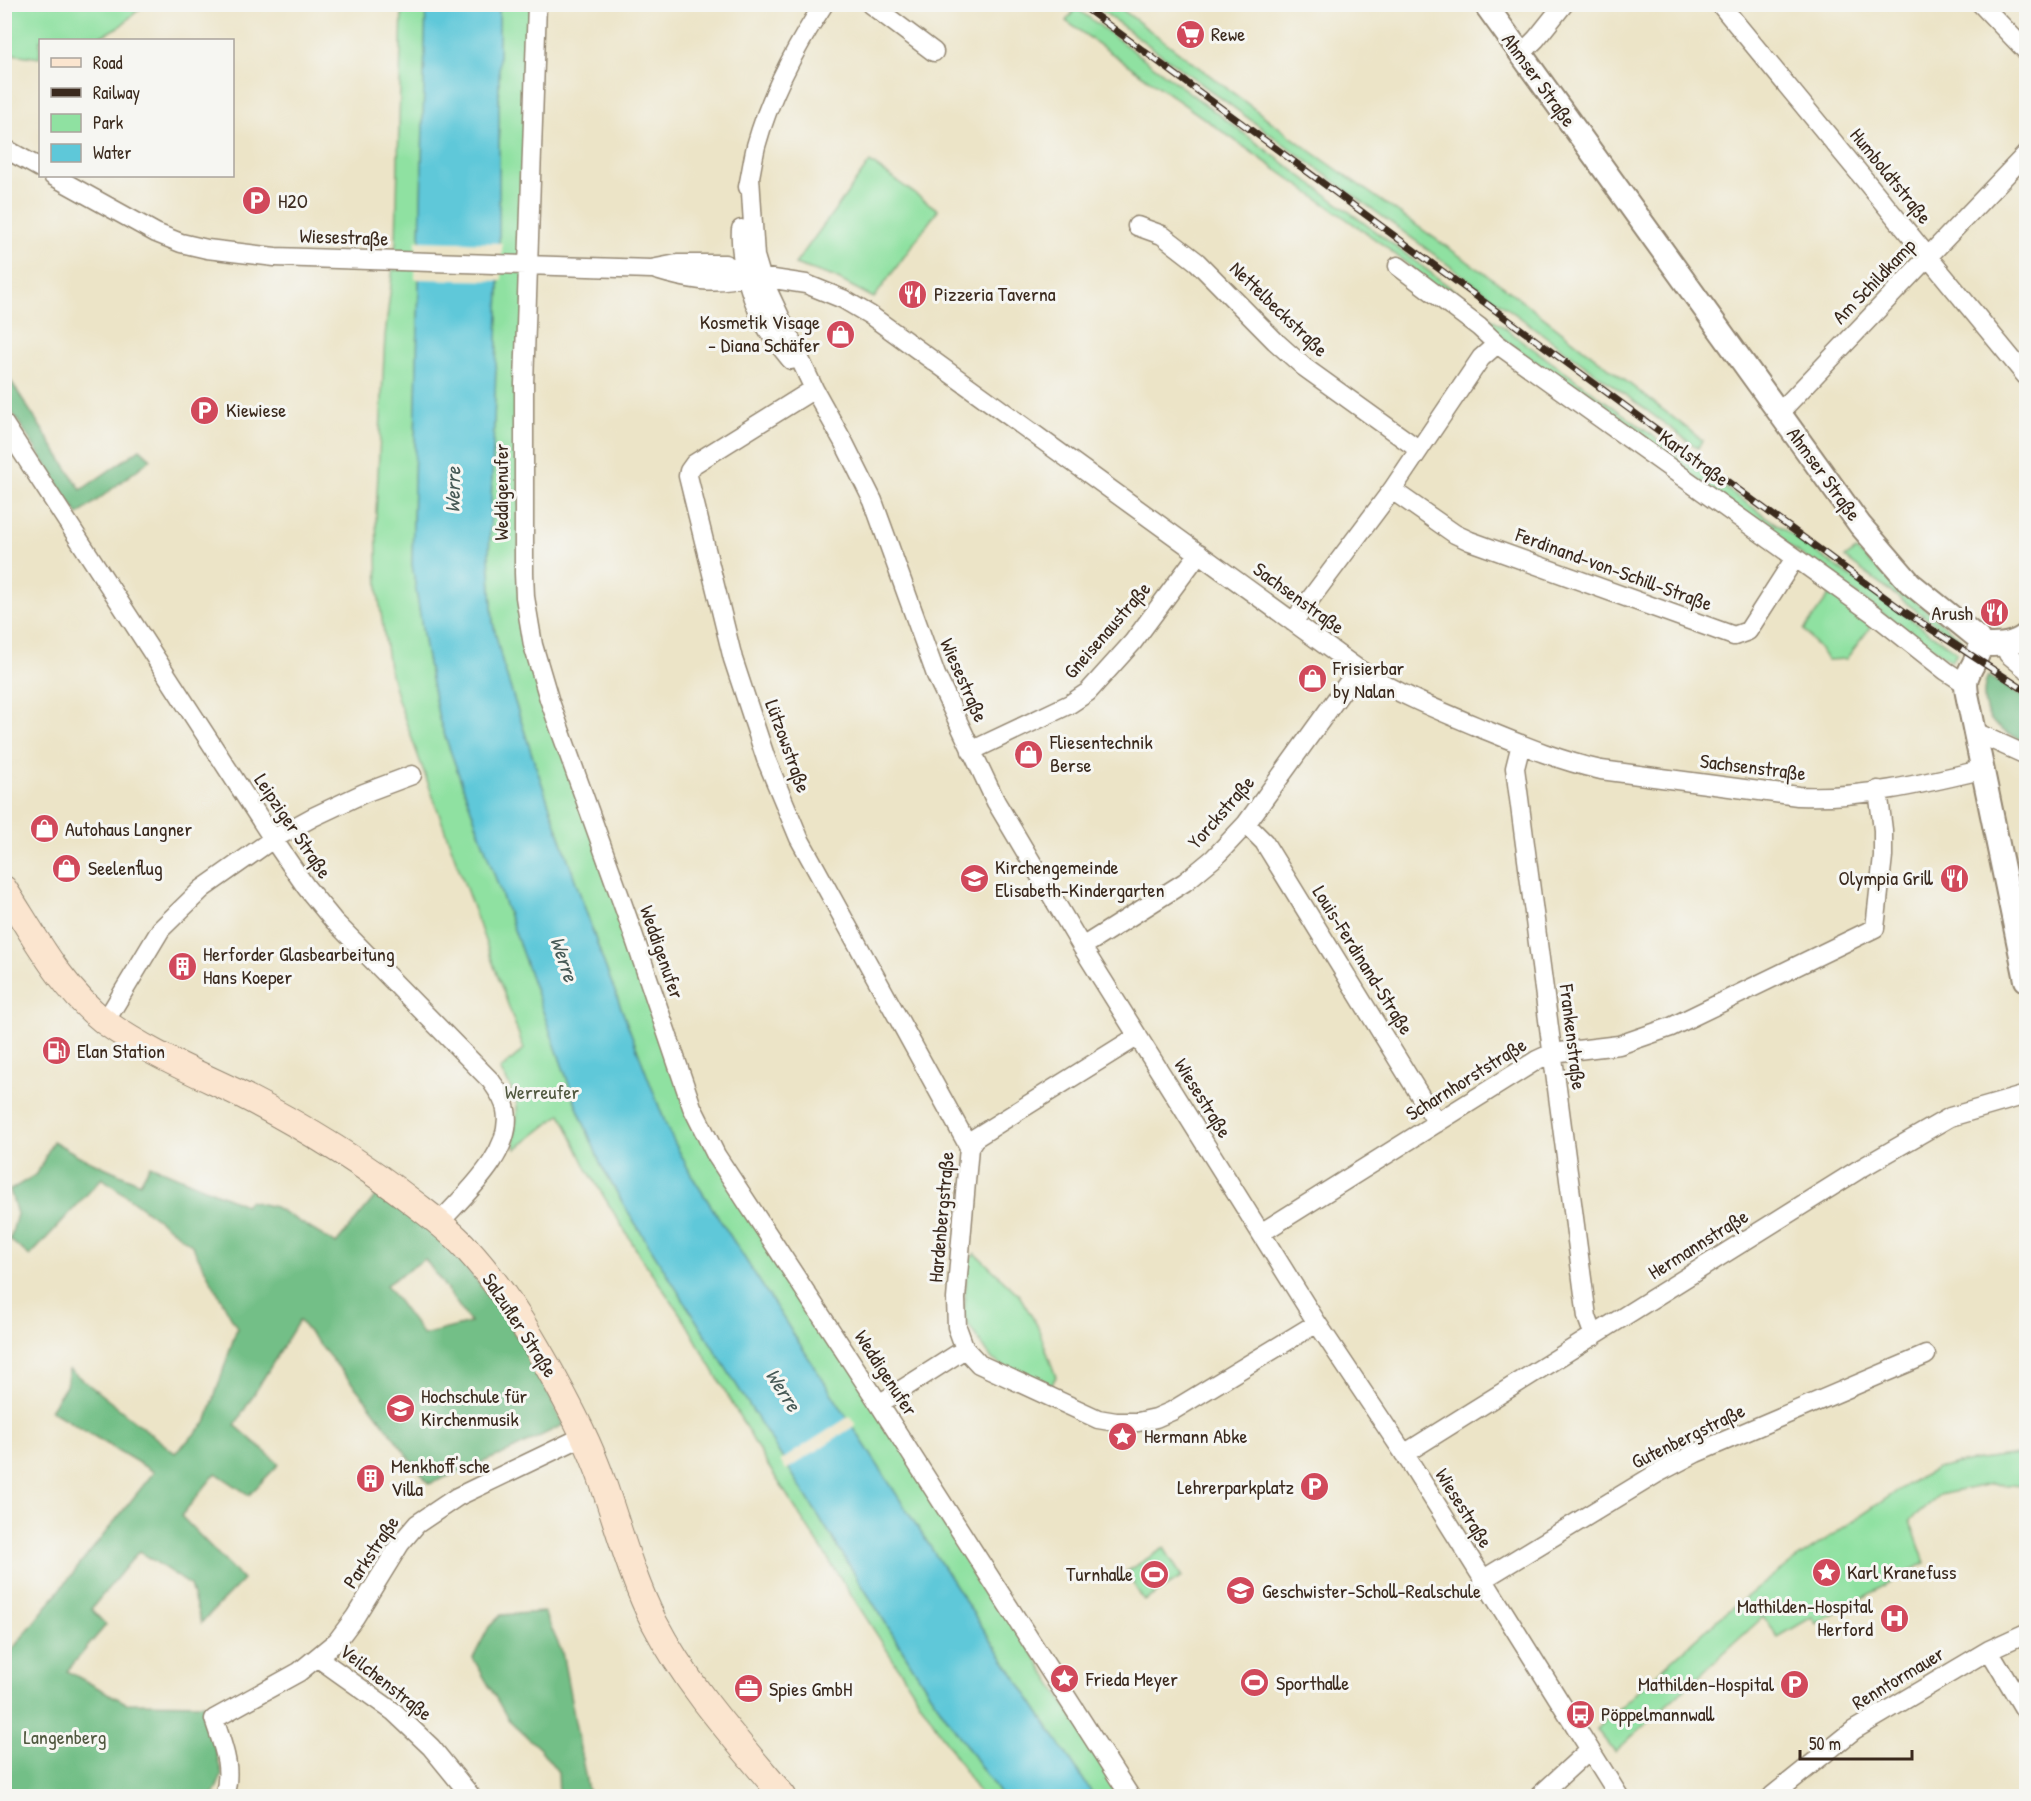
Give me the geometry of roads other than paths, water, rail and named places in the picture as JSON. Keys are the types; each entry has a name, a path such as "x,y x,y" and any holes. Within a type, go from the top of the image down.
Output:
{"main road":[{"name":"Salzufler Straße","path":"4,889 62,978 79,998 105,1022 154,1052 308,1131 387,1182 465,1246 512,1305 584,1436 654,1623 702,1695 783,1797"}],"street":[{"name":"Weddigenufer","path":"537,4 522,264 524,573 525,597 533,645 549,699 692,1107 716,1155 879,1404 1130,1797"},
{"path":"754,275 750,177 756,148 771,103 792,56 824,4"},
{"path":"870,4 934,52"},
{"name":"Ahmser Straße","path":"1485,4 1860,525 1910,583 1974,633 1981,645"},
{"path":"1520,55 1564,4"},
{"name":"Humboldtstraße","path":"1720,4 2026,376"},
{"path":"1981,4 2026,51"},
{"path":"4,148 39,167"},
{"name":"Am Schildkamp","path":"1779,413 2026,154"},
{"name":"Wiesestraße","path":"55,177 156,233 196,247 275,257 651,269 697,280 731,281 754,275 757,308 769,332 814,389 873,501 936,675 996,802 1082,947 1317,1323 1404,1454 1619,1797"},
{"name":"Nettelbeckstraße","path":"1137,226 1162,234 1197,262 1304,367 1418,449"},
{"name":"Karlstraße","path":"1398,266 1479,327 1497,344 1874,614 1966,684"},
{"name":"Sachsenstraße","path":"754,275 814,287 843,299 870,315 1358,669 1388,688 1570,764 1601,770 1826,798 1940,780 1981,770"},
{"path":"1293,621 1392,490 1481,358 1497,344"},
{"name":"Lützowstraße","path":"814,389 694,464 688,476 733,659 766,759 799,838 969,1147"},
{"name":"Leipziger Straße","path":"4,424 306,887 333,920 491,1081 501,1094 507,1120 505,1135 498,1154 439,1223"},
{"name":"Ferdinand-von-Schill-Straße","path":"1392,490 1455,534 1470,541 1734,636 1748,631 1795,558"},
{"name":"Gneisenaustraße","path":"971,751 1070,704 1088,692 1132,642 1199,553"},
{"path":"2026,635 2016,642 2005,645 1981,645 1966,684 1973,731 2026,980"},
{"path":"2005,645 2008,654 2026,669"},
{"name":"Yorckstraße","path":"1082,947 1185,882 1214,858 1246,824 1358,669"},
{"path":"1973,731 2026,755"},
{"name":"Frankenstraße","path":"1521,744 1515,768 1587,1317 1594,1336"},
{"path":"105,1022 161,929 202,889 273,839 364,793 412,775"},
{"name":"Scharnhorststraße","path":"1261,1233 1537,1060 1552,1053 1618,1045 1671,1027 1875,928 1883,856 1883,830 1878,790"},
{"name":"Louis-Ferdinand-Straße","path":"1246,824 1264,842 1437,1123"},
{"name":"Hardenbergstraße","path":"964,1349 957,1327 956,1299 969,1147 975,1138 1138,1036"},
{"name":"Hermannstraße","path":"1404,1454 1858,1170 1950,1117 2026,1095"},
{"path":"879,1404 964,1349 979,1364 1074,1409 1098,1419 1137,1422 1156,1418 1180,1407 1317,1323"},
{"name":"Gutenbergstraße","path":"1482,1580 1656,1474 1696,1453 1926,1355"},
{"name":"Parkstraße","path":"224,1797 229,1783 228,1764 214,1719 299,1672 337,1641 355,1617 400,1544 417,1524 457,1497 584,1436"},
{"name":"Renntormauer","path":"1772,1797 1854,1730 1989,1650 2026,1633"},
{"path":"1989,1650 2026,1712"},
{"name":"Veilchenstraße","path":"318,1658 394,1712 430,1747 471,1797"},
{"path":"1539,1797 1589,1750"}],"water":[{"name":"Werre","path":"426,5 499,5 499,285 489,557 493,623 503,665 533,758 602,958 668,1130 693,1178 965,1601 1094,1796 1001,1796 927,1689 627,1210 602,1167 576,1104 439,719 412,564"}],"railway":[{"path":"1080,4 1905,612 2026,691"}],"place":[{"name":"Rewe","path":"1190,34"},
{"name":"H2O","path":"257,201"},
{"name":"Pizzeria Taverna","path":"913,294"},
{"name":"Kosmetik Visage - Diana Schäfer","path":"841,334"},
{"name":"Kiewiese","path":"205,410"},
{"name":"Arush","path":"1994,613"},
{"name":"Frisierbar by Nalan","path":"1312,679"},
{"name":"Fliesentechnik Berse","path":"1029,754"},
{"name":"Autohaus Langner","path":"44,829"},
{"name":"Seelenflug","path":"67,868"},
{"name":"Kirchengemeinde Elisabeth-Kindergarten","path":"974,878"},
{"name":"Olympia Grill","path":"1954,878"},
{"name":"Herforder Glasbearbeitung Hans Koeper","path":"182,966"},
{"name":"Elan Station","path":"56,1051"},
{"name":"Hochschule für Kirchenmusik","path":"400,1408"},
{"name":"Hermann Abke","path":"1123,1436"},
{"name":"Menkhoff'sche Villa","path":"370,1478"},
{"name":"Lehrerparkplatz","path":"1315,1487"},
{"name":"Karl Kranefuss","path":"1826,1572"},
{"name":"Turnhalle","path":"1154,1574"},
{"name":"Geschwister-Scholl-Realschule","path":"1241,1591"},
{"name":"Mathilden-Hospital Herford","path":"1894,1618"},
{"name":"Frieda Meyer","path":"1065,1679"},
{"name":"Sporthalle","path":"1255,1683"},
{"name":"Mathilden-Hospital","path":"1795,1684"},
{"name":"Spies GmbH","path":"748,1689"},
{"name":"Pöppelmannwall","path":"1580,1714"}],"park label":[{"name":"Werreufer","path":"542,1092"},
{"name":"Langenberg","path":"65,1737"}]}
